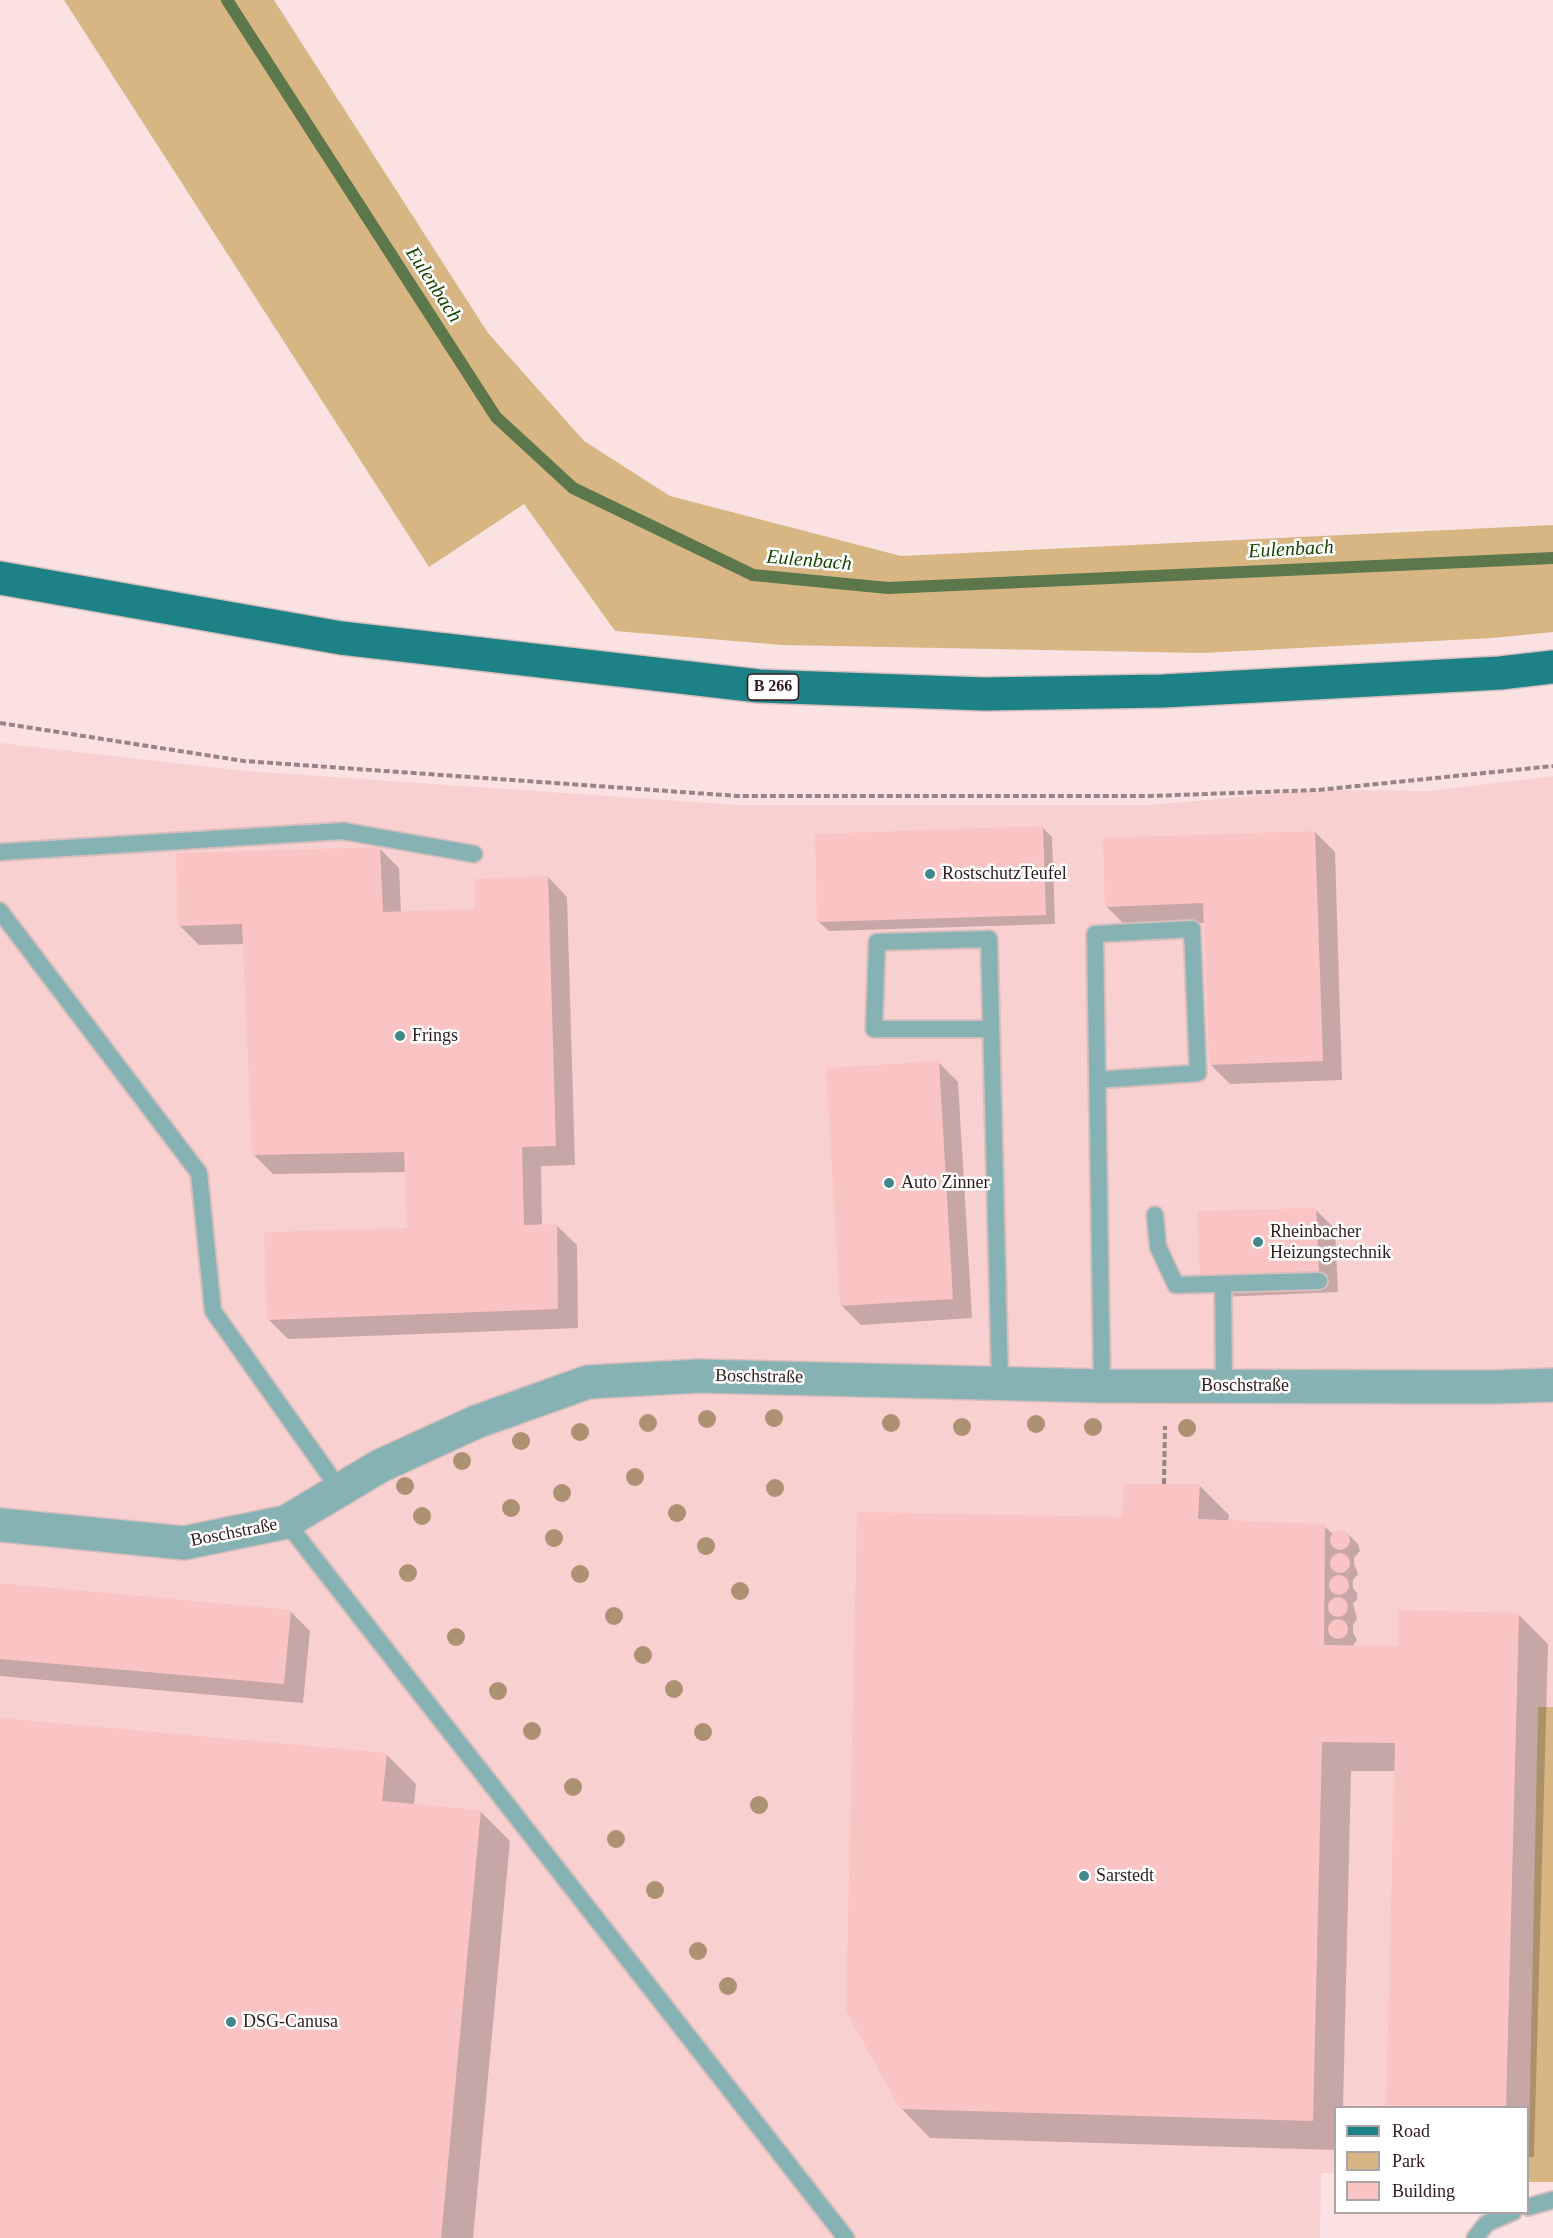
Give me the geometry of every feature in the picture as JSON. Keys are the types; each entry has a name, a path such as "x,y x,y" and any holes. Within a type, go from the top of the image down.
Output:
{"main road":[{"name":"B 266","path":"0,578 341,638 759,686 984,694 1163,691 1500,673 1553,667"}],"street":[{"name":"Boschstraße","path":"0,1525 184,1543 286,1522 380,1466 476,1422 588,1382 699,1376 1102,1386 1492,1387 1553,1385"}],"lane":[{"path":"0,852 343,831 474,854"},
{"path":"0,911 199,1173 213,1311 340,1490"},
{"path":"1096,1080 1198,1073 1192,929 1095,934 1096,1080 1102,1386"},
{"path":"991,1029 874,1029 877,942 989,939 1000,1383"},
{"path":"1155,1215 1158,1247 1176,1285 1319,1281"},
{"path":"1223,1284 1224,1386"},
{"path":"286,1522 846,2238"},
{"path":"1529,2206 1553,2200"},
{"path":"1475,2238 1487,2223 1508,2214"}],"path":[{"path":"0,723 244,761 738,796 1149,796 1307,790 1553,766"},
{"path":"1164,1484 1166,1386"}],"shaded area":[{"path":"0,743 245,771 739,805 1150,805 1318,790 1430,791 1553,776 1553,1707 1538,1708 1529,2114 1529,2106 1334,2106 1334,2173 1321,2173 1320,2238 0,2238"}],"green space":[{"path":"64,0 274,0 488,333 584,441 670,496 901,556 1553,525 1553,632 1492,638 1202,653 782,645 615,631 524,504 429,567"},
{"path":"1538,1707 1553,1707 1553,2182 1529,2182"}],"building":[{"name":"RostschutzTeufel","path":"1043,826 1046,915 817,922 815,834"},
{"path":"1315,831 1323,1061 1209,1065 1203,903 1105,907 1103,838"},
{"name":"Frings","path":"380,847 383,912 475,909 475,879 548,876 556,1146 522,1147 524,1225 557,1224 558,1309 267,1320 264,1232 407,1228 404,1152 252,1155 242,924 178,926 176,853"},
{"name":"Auto Zinner","path":"939,1061 953,1299 840,1306 826,1068"},
{"name":"Rheinbacher Heizungstechnik","path":"1316,1208 1319,1273 1200,1278 1197,1211"},
{"name":"Sarstedt","path":"1123,1484 1200,1484 1198,1519 1325,1524 1324,1645 1398,1646 1399,1610 1519,1613 1506,2106 1386,2106 1395,1743 1322,1742 1313,2121 900,2109 846,2011 857,1512 1122,1517"},
{"path":"1340,1530 1347,1533 1350,1540 1347,1547 1340,1550 1333,1547 1330,1540 1333,1533"},
{"path":"1340,1553 1347,1556 1350,1563 1347,1570 1340,1573 1333,1570 1330,1563 1333,1556"},
{"path":"1339,1575 1346,1578 1349,1585 1346,1592 1339,1595 1332,1592 1329,1585 1332,1578"},
{"path":"0,1583 291,1610 284,1684 0,1659"},
{"path":"1338,1597 1345,1600 1348,1607 1345,1614 1338,1617 1331,1614 1328,1607 1331,1600"},
{"path":"1338,1619 1345,1622 1348,1629 1345,1636 1338,1639 1331,1636 1328,1629 1331,1622"},
{"name":"DSG-Canusa","path":"0,1718 387,1753 382,1801 481,1810 441,2238 0,2238"}],"waterway":[{"name":"Eulenbach","path":"227,0 496,417 573,488 753,575 888,588 1553,558"}],"place":[{"name":"RostschutzTeufel","path":"930,874"},
{"name":"Frings","path":"400,1036"},
{"name":"Auto Zinner","path":"889,1183"},
{"name":"Rheinbacher Heizungstechnik","path":"1258,1242"},
{"name":"Sarstedt","path":"1084,1876"},
{"name":"DSG-Canusa","path":"231,2022"}]}
